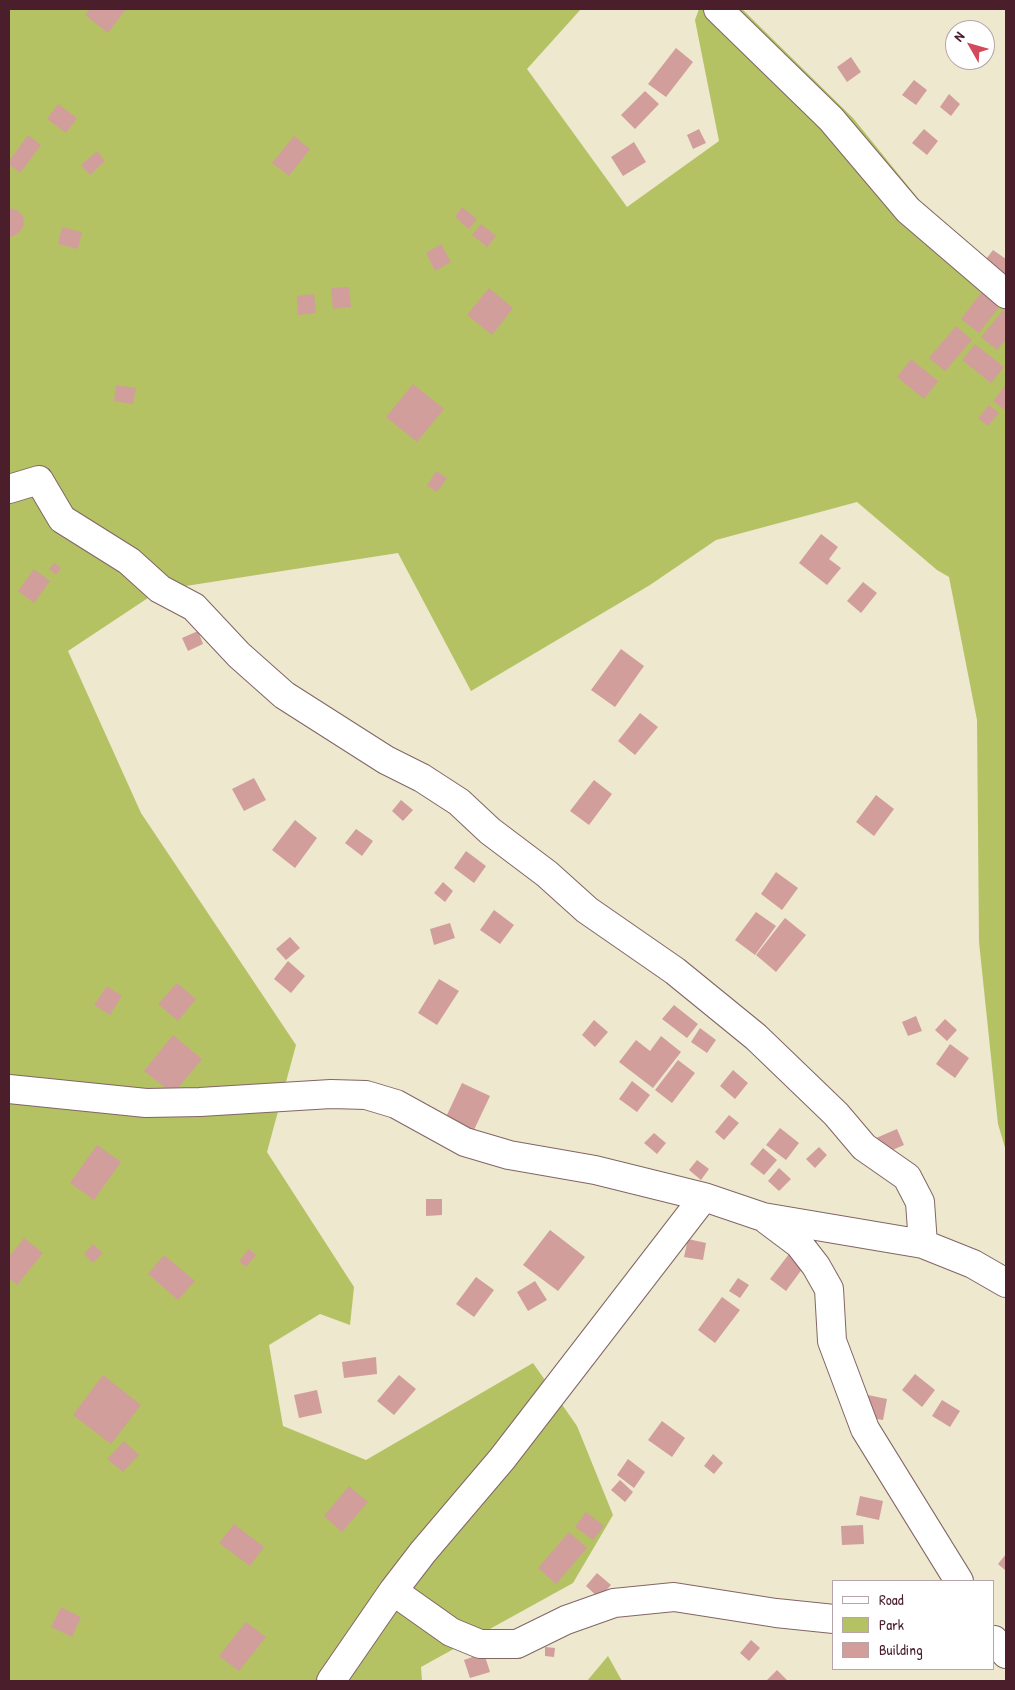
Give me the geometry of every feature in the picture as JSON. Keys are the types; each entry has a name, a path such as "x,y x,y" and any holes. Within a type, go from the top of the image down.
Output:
{"street":[{"path":"718,9 831,119 908,210 1006,294"},
{"path":"9,489 39,480 62,519 129,561 160,590 194,607 239,655 284,695 386,760 422,778 459,802 490,831 547,874 587,910 675,971 719,1006 802,1080 836,1114 864,1147 907,1177 920,1202 923,1244"},
{"path":"9,1089 146,1103 200,1102 331,1094 366,1095 396,1104 465,1142 509,1155 595,1170 704,1197 763,1217 923,1244 973,1264 1006,1283"},
{"path":"331,1681 393,1591 423,1552 502,1459 704,1197"},
{"path":"763,1217 800,1244 816,1266 829,1289 832,1341 865,1429 957,1580"},
{"path":"393,1591 451,1632 480,1644 517,1644 566,1620 614,1603 674,1597 776,1613 832,1619"},
{"path":"995,1641 1006,1654"}],"green space":[{"path":"9,9 581,9 527,69 627,207 719,141 695,20 699,9 742,9 853,118 963,254 1006,287 1006,1151 998,1124 979,942 977,720 949,577 937,570 857,502 716,540 650,585 471,691 398,553 160,590 68,651 141,813 296,1045 267,1152 354,1287 350,1325 320,1314 269,1345 283,1426 366,1460 533,1363 577,1426 613,1515 573,1583 421,1667 422,1681 9,1681"},
{"path":"608,1656 622,1681 587,1681"}],"building":[{"path":"90,9 126,9 108,33 85,15"},
{"path":"676,48 693,62 666,97 648,84"},
{"path":"851,57 861,72 847,82 837,67"},
{"path":"914,80 927,90 916,105 902,95"},
{"path":"645,91 659,104 635,129 621,115"},
{"path":"949,94 960,104 951,116 940,107"},
{"path":"58,104 77,118 66,133 47,119"},
{"path":"699,129 706,143 693,149 687,135"},
{"path":"924,129 938,141 927,155 912,143"},
{"path":"28,135 41,145 20,173 9,164 9,161"},
{"path":"294,136 310,149 289,176 272,163"},
{"path":"634,142 646,162 623,176 611,157"},
{"path":"97,151 105,161 90,175 81,165"},
{"path":"462,207 477,219 469,229 455,217"},
{"path":"9,208 17,210 23,216 24,225 19,233 11,237 9,236"},
{"path":"481,224 496,236 487,247 472,235"},
{"path":"62,227 82,232 78,249 58,244"},
{"path":"441,244 451,262 435,271 426,253"},
{"path":"993,250 1006,259 1006,280 983,263"},
{"path":"987,285 1005,299 979,333 961,319"},
{"path":"349,287 351,307 333,309 331,288"},
{"path":"489,288 513,308 492,335 467,315"},
{"path":"314,294 316,313 298,315 297,296"},
{"path":"1004,309 1006,310 1006,339 997,350 981,337"},
{"path":"956,326 972,340 945,371 929,358"},
{"path":"975,344 1004,367 991,383 962,360"},
{"path":"911,359 938,381 924,399 897,377"},
{"path":"413,384 444,409 417,442 386,417"},
{"path":"116,385 136,388 133,404 114,401"},
{"path":"1006,387 1006,411 993,401"},
{"path":"989,405 999,413 988,426 978,418"},
{"path":"436,471 447,478 437,492 427,486"},
{"path":"821,534 838,547 829,559 841,568 827,585 799,563"},
{"path":"54,563 61,568 56,575 49,569"},
{"path":"34,569 50,581 34,603 18,591"},
{"path":"863,582 877,593 861,613 847,601"},
{"path":"198,631 203,644 188,651 182,638"},
{"path":"621,649 644,666 615,707 591,690"},
{"path":"640,713 658,727 635,755 618,741"},
{"path":"254,778 266,800 244,811 232,789"},
{"path":"594,780 612,794 589,825 570,811"},
{"path":"876,795 894,809 874,836 856,822"},
{"path":"401,800 413,810 403,821 392,811"},
{"path":"295,820 317,838 295,868 272,850"},
{"path":"356,829 373,841 362,856 345,843"},
{"path":"466,851 486,866 474,883 454,868"},
{"path":"776,872 798,888 782,910 761,894"},
{"path":"443,882 453,891 445,902 434,893"},
{"path":"494,910 514,925 500,944 480,930"},
{"path":"756,912 776,926 755,955 735,940"},
{"path":"785,918 806,935 776,972 756,955"},
{"path":"450,923 455,938 434,945 430,929"},
{"path":"290,937 300,948 286,960 276,949"},
{"path":"288,961 305,976 291,993 274,979"},
{"path":"439,979 459,991 437,1025 418,1013"},
{"path":"177,983 196,999 178,1021 158,1004"},
{"path":"107,986 122,996 110,1015 94,1005"},
{"path":"674,1005 698,1024 687,1038 662,1019"},
{"path":"916,1016 922,1031 908,1036 902,1022"},
{"path":"945,1019 957,1030 947,1041 935,1030"},
{"path":"594,1020 608,1032 595,1047 582,1035"},
{"path":"700,1028 716,1040 707,1053 691,1042"},
{"path":"173,1035 202,1059 173,1094 144,1071"},
{"path":"661,1036 681,1052 653,1088 619,1062 636,1040 650,1051"},
{"path":"950,1044 969,1058 955,1078 936,1064"},
{"path":"678,1060 695,1073 672,1103 655,1090"},
{"path":"733,1070 748,1083 735,1099 720,1086"},
{"path":"632,1081 650,1095 637,1112 619,1099"},
{"path":"462,1083 490,1096 473,1132 445,1119"},
{"path":"729,1115 739,1123 724,1140 715,1132"},
{"path":"780,1128 799,1143 786,1160 766,1145"},
{"path":"897,1129 904,1145 883,1154 876,1138"},
{"path":"654,1133 666,1143 657,1154 644,1143"},
{"path":"97,1145 121,1162 94,1200 70,1183"},
{"path":"819,1147 827,1155 815,1168 806,1159"},
{"path":"763,1148 777,1160 764,1175 750,1164"},
{"path":"697,1160 709,1169 701,1180 689,1170"},
{"path":"779,1168 791,1179 779,1191 768,1181"},
{"path":"426,1199 442,1199 442,1215 426,1216"},
{"path":"550,1230 585,1257 558,1291 523,1265"},
{"path":"24,1238 43,1253 17,1285 9,1278 9,1257"},
{"path":"688,1239 706,1243 703,1260 684,1257"},
{"path":"93,1244 103,1253 93,1263 84,1254"},
{"path":"249,1249 256,1255 246,1267 239,1261"},
{"path":"792,1250 808,1261 786,1291 770,1279"},
{"path":"164,1255 195,1281 178,1300 148,1274"},
{"path":"476,1277 494,1290 474,1317 456,1304"},
{"path":"738,1278 749,1285 740,1298 729,1291"},
{"path":"535,1281 547,1300 528,1311 517,1292"},
{"path":"722,1297 740,1310 715,1343 698,1330"},
{"path":"376,1357 377,1374 344,1378 342,1362"},
{"path":"915,1374 935,1390 922,1407 902,1390"},
{"path":"103,1375 141,1405 111,1444 73,1415"},
{"path":"399,1375 416,1389 394,1415 377,1401"},
{"path":"317,1390 322,1413 299,1418 294,1395"},
{"path":"868,1395 887,1399 883,1420 864,1417"},
{"path":"942,1400 960,1411 950,1427 932,1416"},
{"path":"662,1421 685,1438 672,1457 648,1440"},
{"path":"124,1441 139,1455 123,1472 107,1459"},
{"path":"713,1454 723,1463 714,1474 704,1466"},
{"path":"628,1459 645,1472 634,1488 617,1475"},
{"path":"620,1480 633,1492 625,1502 611,1490"},
{"path":"349,1486 368,1502 342,1532 324,1516"},
{"path":"860,1496 883,1501 879,1520 856,1515"},
{"path":"586,1512 604,1526 593,1540 575,1527"},
{"path":"234,1524 264,1547 250,1566 219,1543"},
{"path":"863,1525 864,1544 842,1545 841,1526"},
{"path":"569,1532 587,1548 556,1584 538,1568"},
{"path":"1006,1554 1006,1571 998,1564"},
{"path":"597,1573 611,1585 599,1598 586,1586"},
{"path":"61,1607 81,1617 72,1637 51,1627"},
{"path":"246,1622 266,1637 239,1671 219,1656"},
{"path":"751,1640 760,1648 749,1661 740,1653"},
{"path":"545,1647 555,1648 554,1657 545,1656"},
{"path":"484,1653 490,1672 470,1678 464,1660"},
{"path":"777,1670 788,1681 766,1681"}]}
